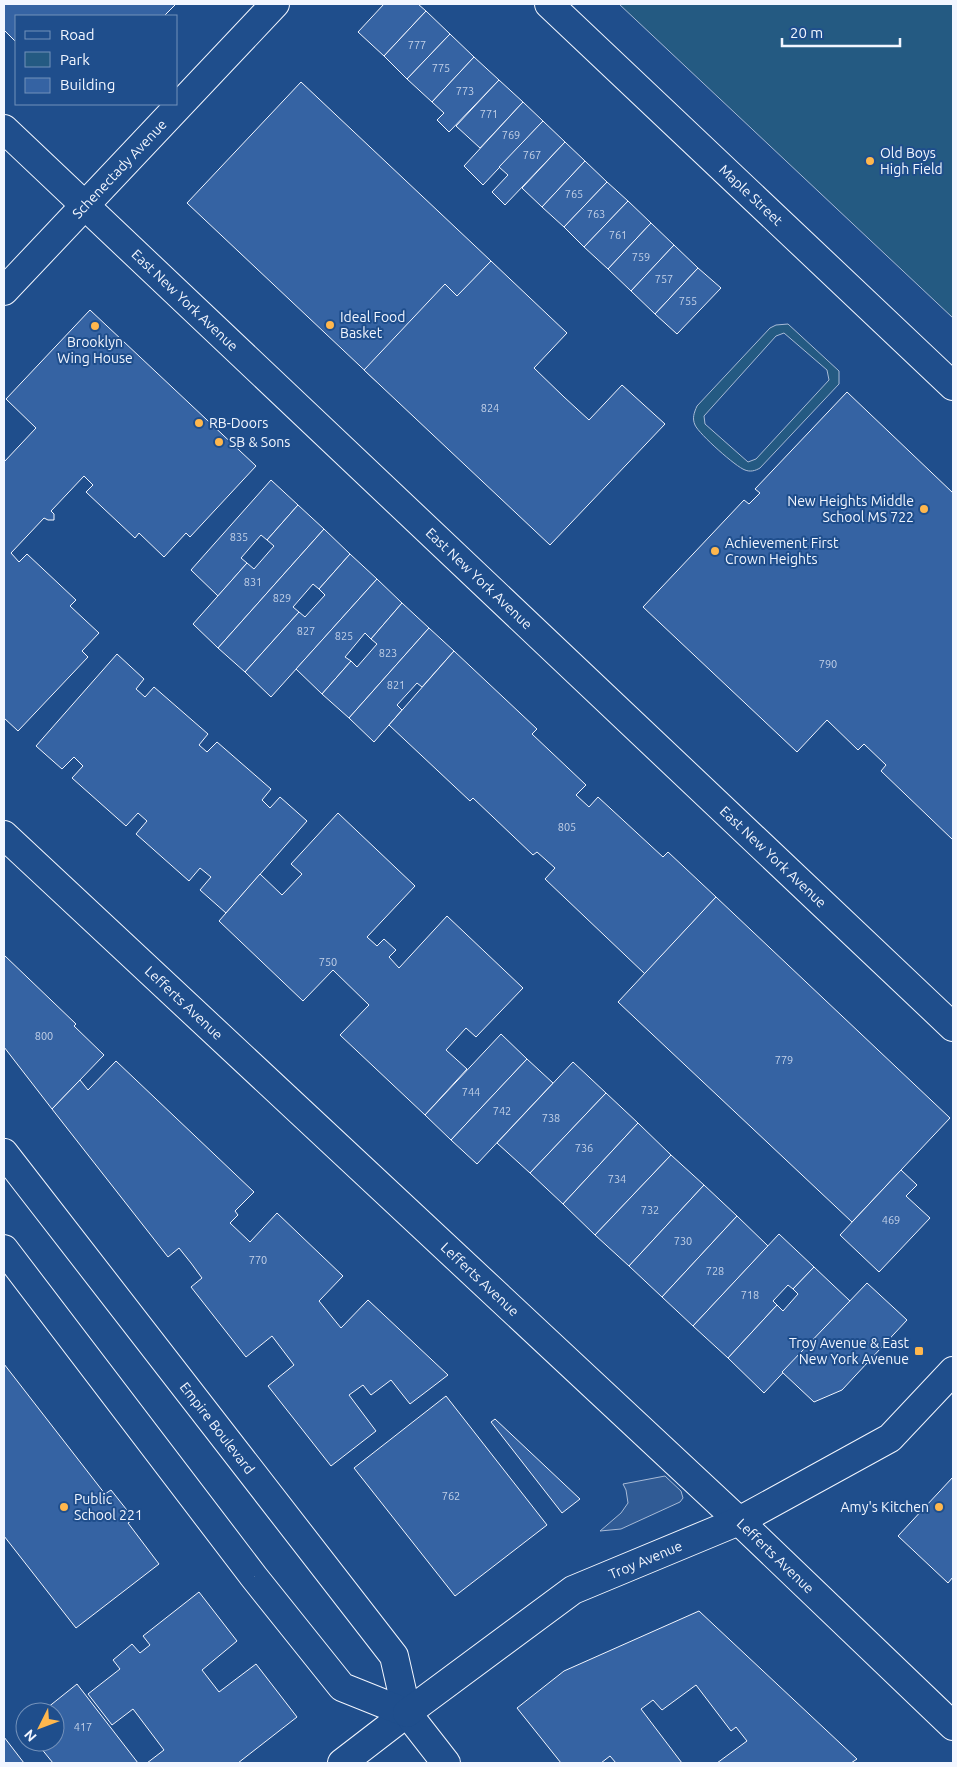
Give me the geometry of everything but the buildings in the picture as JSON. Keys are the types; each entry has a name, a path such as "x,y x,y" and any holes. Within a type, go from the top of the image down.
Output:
{"main road":[{"name":"Schenectady Avenue","path":"4,291 275,4"},
{"name":"Maple Street","path":"549,4 953,386"},
{"name":"East New York Avenue","path":"4,129 953,1026"},
{"name":"Lefferts Avenue","path":"4,835 739,1521 953,1726"},
{"name":"Empire Boulevard","path":"4,1152 394,1656 407,1713 446,1763"},
{"path":"4,1249 254,1577 342,1687 407,1713"},
{"name":"Troy Avenue","path":"342,1763 573,1590 739,1521 890,1438 953,1371"}],"green space":[{"name":"Old Boys High Field","path":"619,4 953,4 953,318"},
{"path":"788,324 839,371 839,384 760,468 747,471 726,457 703,435 695,425 694,416 697,406 770,328 776,325","holes":["784,333 827,370 829,380 756,459 748,462 705,424 704,416 776,336"]}],"shaded area":[{"path":"665,1476 681,1491 683,1498 680,1502 621,1529 600,1531 621,1513 628,1503 623,1484"}],"place":[{"name":"Old Boys High Field","path":"870,161"},
{"name":"Ideal Food Basket","path":"330,325"},
{"name":"Brooklyn Wing House","path":"95,326"},
{"name":"RB-Doors","path":"199,423"},
{"name":"SB & Sons","path":"219,442"},
{"name":"New Heights Middle School MS 722","path":"924,509"},
{"name":"Achievement First Crown Heights","path":"715,551"},
{"name":"Troy Avenue & East New York Avenue","path":"919,1351"},
{"name":"Public School 221","path":"64,1507"},
{"name":"Amy's Kitchen","path":"939,1507"}]}
